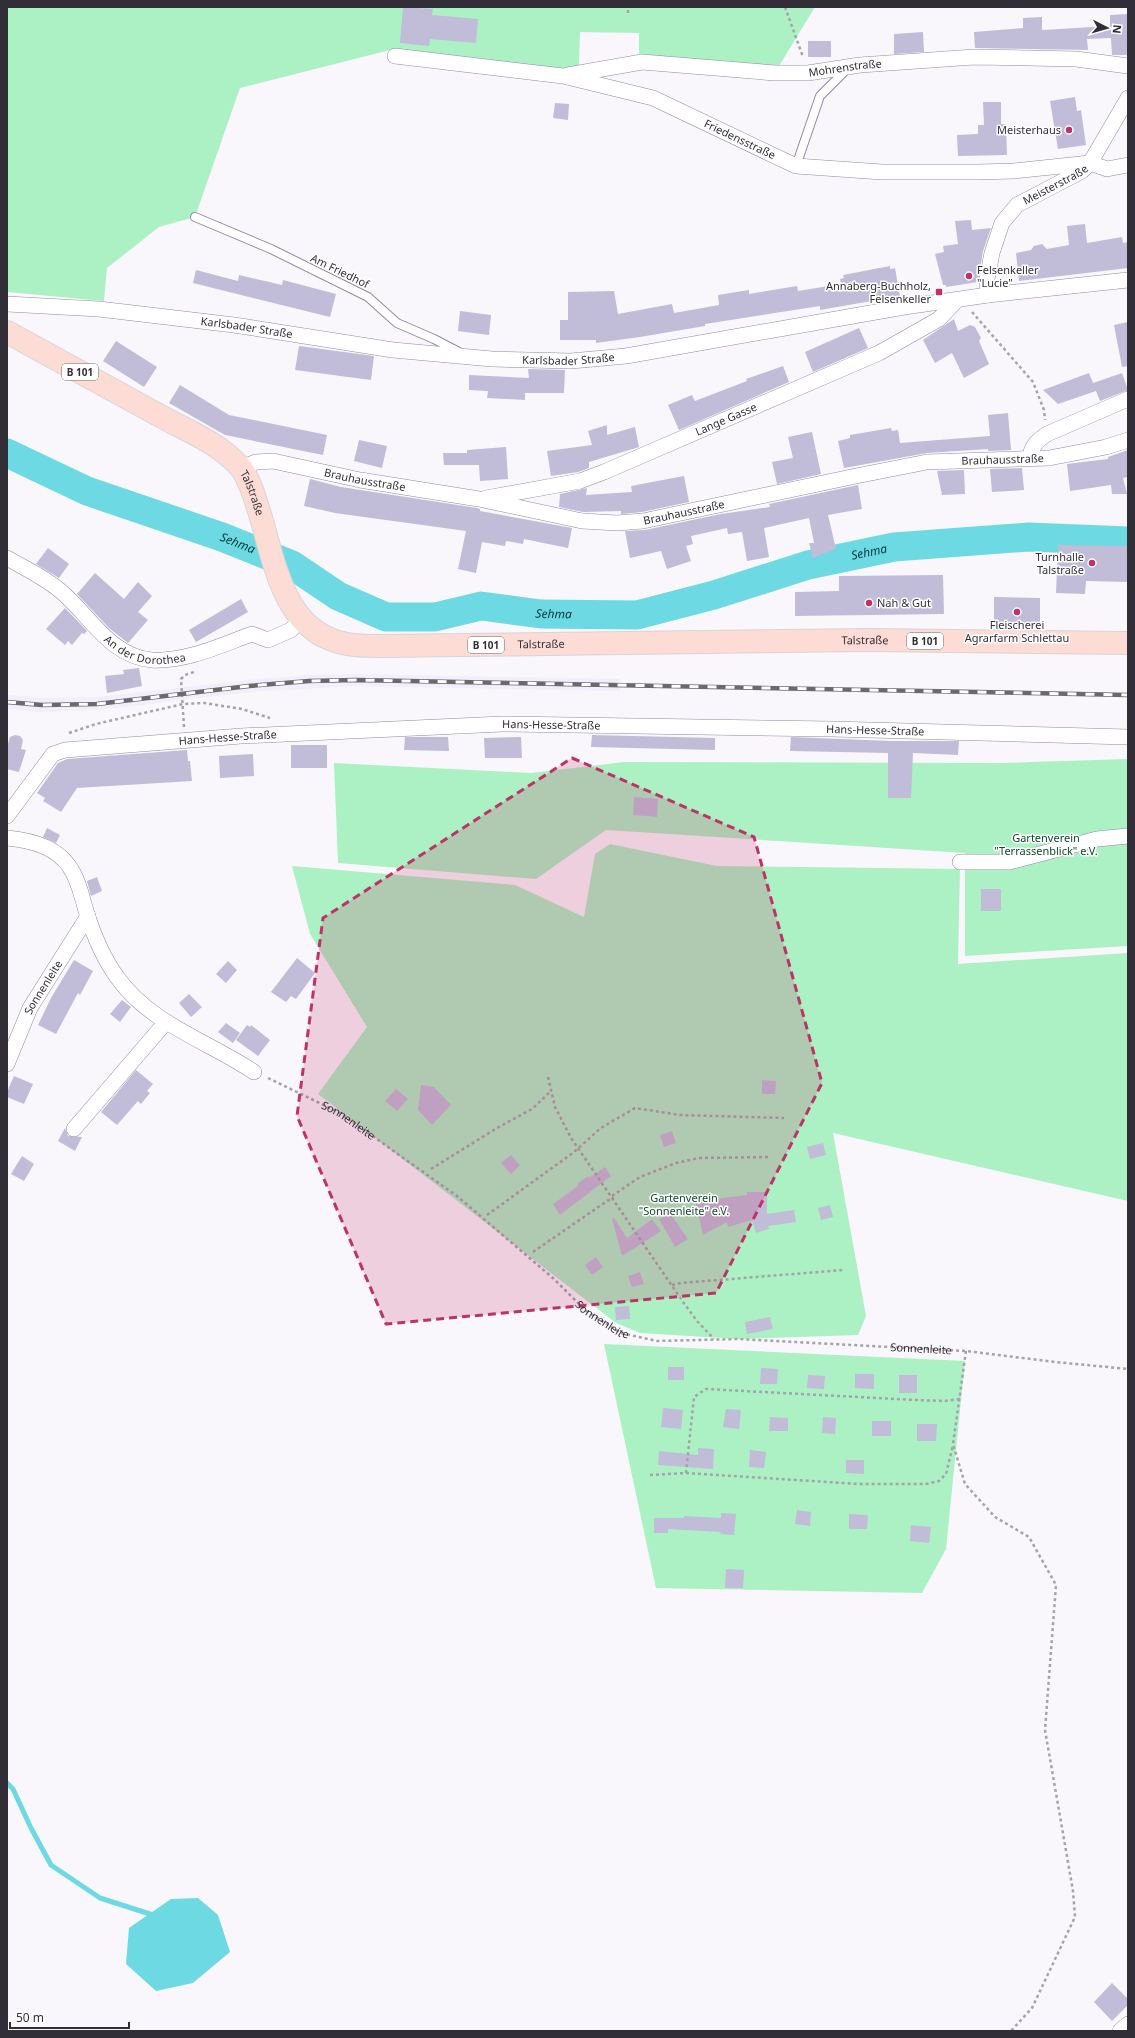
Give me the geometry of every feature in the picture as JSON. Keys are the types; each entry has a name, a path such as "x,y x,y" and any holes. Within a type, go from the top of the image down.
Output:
{"main road":[{"name":"Talstraße","path":"7,332 213,445 229,456 241,468 254,495 279,581 301,618 311,627 329,638 346,644 380,646 870,640 1128,644"}],"street":[{"name":"Friedensstraße","path":"395,56 563,76 653,98 796,166 882,172 1014,171 1090,163 1107,168 1128,166"},
{"name":"Mohrenstraße","path":"563,76 642,62 775,73 808,73 847,69 860,65 974,57 1076,59 1128,66"},
{"name":"Meisterstraße","path":"988,295 987,279 992,253 1002,223 1017,205 1082,171 1090,163 1128,98"},
{"name":"Karlsbader Straße","path":"7,304 99,309 234,325 393,350 467,357 571,361 626,356 904,307 962,300 988,295 1128,280"},
{"name":"Lange Gasse","path":"479,499 580,481 604,472 879,353 939,319 962,300"},
{"path":"1030,458 1031,450 1037,441 1047,434 1128,399"},
{"name":"Brauhausstraße","path":"241,468 256,462 273,461 360,480 479,499 582,521 617,523 643,521 848,477 927,462 1049,458 1106,447 1128,440"},
{"name":"An der Dorothea","path":"7,558 63,592 112,645 128,653 151,660 180,658 252,634 268,640 292,630 301,618"},
{"name":"Hans-Hesse-Straße","path":"7,816 53,754 65,750 292,733 502,724 588,724 824,728 1128,737"},
{"path":"960,862 1009,862 1097,839 1128,836"},
{"path":"7,838 25,840 46,847 69,865 76,878 88,916 105,958 117,978 138,1001 166,1022 236,1060 254,1072"},
{"name":"Sonnenleite","path":"7,1064 30,1008 88,916"},
{"path":"74,1129 166,1022"},
{"path":"1120,2031 1128,2024"}],"lane":[{"path":"796,166 820,96 847,69"},
{"name":"Am Friedhof","path":"195,217 271,249 368,297 397,323 434,339 467,357"}],"path":[{"path":"628,7 628,13"},
{"path":"785,7 808,73"},
{"path":"962,300 1033,382 1044,410 1047,434"},
{"path":"184,742 181,679 185,675 199,670"},
{"path":"68,733 96,724 183,704 204,703 242,709 270,718 292,733"},
{"name":"Sonnenleite","path":"254,1072 277,1081 340,1113 366,1131 457,1196 554,1279 585,1310 621,1333 657,1341 714,1339 966,1351 1128,1369"},
{"path":"548,1077 555,1107 578,1148 697,1321 714,1339"},
{"path":"431,1170 496,1128 532,1109 551,1090"},
{"path":"487,1215 578,1148 601,1128 635,1108 680,1115 784,1118"},
{"path":"533,1252 640,1177 676,1162 700,1158 768,1157"},
{"path":"672,1285 681,1283 843,1270"},
{"path":"650,1475 686,1473 852,1483 926,1484 939,1481 946,1474 953,1444 966,1351"},
{"path":"686,1473 690,1420 694,1396 706,1389 944,1402 960,1399"},
{"path":"953,1444 965,1484 995,1517 1029,1537 1056,1585 1045,1730 1073,1891 1075,1917 1032,2008 1011,2031"}],"highlighted area":[{"path":"572,758 754,837 822,1083 716,1293 386,1324 297,1116 323,918"}],"shaded area":[{"path":"355,674 620,679 620,691 354,686 249,692 99,710 40,712 7,709 7,695 41,698 97,697 248,680 310,675"}],"green space":[{"path":"7,7 815,7 779,66 639,57 639,33 580,32 579,66 560,69 390,50 240,88 195,217 159,227 107,268 104,301 7,292"},
{"name":"Gartenverein \"Terrassenblick\" e.V.","path":"1128,759 1128,946 965,956 965,853 606,830 536,879 338,863 334,763 531,773 624,762 999,763"},
{"name":"Gartenverein \"Sonnenleite\" e.V.","path":"610,844 717,866 960,869 958,964 1128,953 1128,1201 833,1133 866,1316 858,1335 738,1339 640,1333 616,1323 318,1094 367,1027 310,934 292,866 515,885 584,917 595,854"},
{"path":"604,1344 965,1361 946,1549 922,1593 656,1588"}],"water":[{"path":"198,1898 218,1915 230,1952 193,1983 156,1991 126,1964 129,1928 171,1899"}],"building":[{"path":"403,7 433,9 432,15 478,19 476,43 430,39 429,46 400,43"},
{"path":"1128,14 1128,55 1112,55 1111,38 1087,39 1088,50 975,48 974,32 1023,28 1023,18 1042,17 1042,30 1110,26 1110,15"},
{"path":"923,32 924,52 894,54 894,34"},
{"path":"808,41 831,41 831,57 808,57"},
{"path":"1075,97 1077,111 1081,110 1086,145 1058,149 1050,101"},
{"path":"983,102 1001,102 1001,124 1006,124 1007,155 958,156 957,135 978,134 978,125 984,125"},
{"path":"555,103 569,104 568,120 553,118"},
{"path":"971,220 972,230 991,228 983,251 978,282 946,287 946,285 943,285 935,254 944,252 943,246 958,244 955,221"},
{"path":"1085,224 1087,243 1122,237 1123,243 1128,242 1128,268 1019,281 1016,253 1031,250 1034,246 1042,244 1047,249 1069,245 1067,226"},
{"path":"890,266 890,269 895,268 900,296 820,310 820,306 705,324 705,326 640,337 596,343 596,340 560,340 560,320 568,320 568,292 614,291 618,314 672,304 674,313 719,305 718,295 749,290 749,294 797,286 798,291 841,284 840,279 844,278 843,275"},
{"path":"196,270 238,281 239,275 282,285 283,280 336,294 330,317 193,283"},
{"path":"460,311 491,315 489,335 458,331"},
{"path":"954,319 958,331 970,325 975,327 981,338 979,341 989,364 964,378 952,353 935,363 923,340"},
{"path":"1128,322 1128,366 1122,367 1114,325"},
{"path":"859,328 868,348 813,372 805,352"},
{"path":"116,341 157,367 144,387 103,361"},
{"path":"299,346 374,356 371,380 295,370"},
{"path":"783,366 789,382 679,430 668,405 692,395 695,401 747,381 746,379"},
{"path":"528,369 565,370 564,393 525,393 525,400 487,398 488,391 469,390 469,375 529,378"},
{"path":"1089,373 1093,383 1122,373 1128,390 1100,401 1096,391 1058,404 1043,390"},
{"path":"180,385 229,415 327,435 323,455 225,435 169,403"},
{"path":"1008,413 1011,450 988,451 988,449 927,453 844,468 838,441 850,438 850,435 891,428 892,431 898,430 900,443 990,436 988,415"},
{"path":"607,425 607,435 635,427 639,447 589,462 589,468 578,472 551,476 547,451 592,445 588,431"},
{"path":"812,432 821,474 777,484 772,462 793,458 788,437"},
{"path":"359,440 387,446 382,468 354,461"},
{"path":"506,447 508,479 480,481 479,465 444,465 443,453 467,453 467,450"},
{"path":"1128,450 1128,477 1123,478 1127,494 1112,494 1111,485 1070,491 1067,464 1108,459 1108,457"},
{"path":"1022,468 1024,490 992,492 990,469"},
{"path":"964,470 965,494 942,495 937,471"},
{"path":"684,476 689,502 642,512 621,514 621,511 583,512 559,507 560,494 587,488 586,495 632,492 631,486"},
{"path":"310,479 341,487 477,508 480,509 480,511 572,528 568,548 524,539 523,544 506,541 505,546 482,542 476,573 458,569 466,531 335,513 304,506"},
{"path":"858,485 862,509 828,515 836,549 813,558 809,543 814,543 809,518 764,528 769,557 747,561 742,532 728,534 727,528 691,536 693,544 686,546 691,561 667,569 661,551 630,558 625,531 645,530 721,514 770,507 769,504"},
{"name":"Turnhalle Talstraße","path":"1058,545 1128,546 1128,582 1086,581 1085,594 1056,593"},
{"path":"48,548 69,564 59,578 36,564"},
{"path":"95,573 124,599 138,582 152,596 138,612 148,620 128,643 109,628 77,594"},
{"name":"Nah & Gut","path":"943,575 944,614 795,616 795,592 839,591 839,576"},
{"name":"Fleischerei Agrarfarm Schlettau","path":"994,597 1040,598 1040,627 994,626"},
{"path":"241,599 248,612 196,642 189,630"},
{"path":"65,608 87,631 84,634 82,633 72,645 68,641 65,645 46,629"},
{"path":"139,668 142,686 107,693 105,676 124,674 123,670"},
{"path":"15,735 20,736 23,740 21,749 26,750 19,772 7,769 7,747 10,737"},
{"path":"592,735 715,738 715,750 591,747"},
{"path":"405,737 448,737 449,751 404,750"},
{"path":"521,737 522,758 485,758 484,738"},
{"path":"791,737 891,741 959,741 958,755 913,753 911,798 888,798 888,753 790,751"},
{"path":"291,745 327,745 327,768 291,768"},
{"path":"187,750 188,761 190,761 192,781 77,788 61,812 43,801 45,798 37,793 58,763 67,759"},
{"path":"253,754 254,776 220,778 219,756"},
{"path":"634,797 658,799 657,817 633,815"},
{"path":"47,828 60,835 56,843 43,837"},
{"path":"97,877 102,891 91,896 87,881"},
{"path":"981,889 1001,889 1001,911 981,911"},
{"path":"297,958 315,973 296,999 291,996 286,1002 271,992"},
{"path":"74,960 93,971 80,995 78,993 56,1034 38,1025 51,998"},
{"path":"228,961 237,970 226,983 216,974"},
{"path":"189,994 202,1007 191,1017 179,1003"},
{"path":"122,1000 131,1007 120,1022 110,1014"},
{"path":"226,1023 240,1033 233,1043 218,1032"},
{"path":"247,1025 250,1027 251,1025 270,1040 258,1056 236,1040"},
{"path":"136,1070 153,1084 147,1091 150,1093 141,1104 138,1101 117,1125 101,1112"},
{"path":"14,1076 33,1084 24,1104 7,1097 7,1092"},
{"path":"762,1080 776,1081 775,1094 762,1094"},
{"path":"421,1085 434,1087 451,1105 432,1125 418,1110"},
{"path":"396,1089 408,1099 397,1111 385,1101"},
{"path":"65,1128 68,1136 82,1137 75,1151 58,1141"},
{"path":"672,1131 676,1143 664,1147 660,1135"},
{"path":"823,1143 826,1155 810,1159 807,1147"},
{"path":"511,1155 520,1165 511,1174 501,1163"},
{"path":"22,1156 34,1164 24,1181 11,1174"},
{"path":"605,1167 611,1176 560,1215 553,1204 578,1186 577,1184 588,1176 589,1178"},
{"path":"747,1192 767,1192 767,1214 794,1210 796,1222 768,1226 769,1229 756,1233 752,1220 728,1227 727,1222 703,1235 696,1204 722,1198 747,1195"},
{"path":"830,1205 833,1217 821,1220 818,1208"},
{"path":"670,1213 688,1239 675,1247 659,1219"},
{"path":"614,1218 627,1238 652,1219 661,1231 622,1256 612,1219"},
{"path":"596,1257 603,1267 592,1275 585,1265"},
{"path":"640,1272 644,1284 632,1287 628,1276"},
{"path":"629,1306 630,1319 616,1320 615,1307"},
{"path":"770,1317 773,1329 747,1334 745,1322"},
{"path":"668,1367 684,1367 684,1380 668,1380"},
{"path":"761,1368 778,1369 777,1384 760,1384"},
{"path":"855,1374 874,1374 874,1389 855,1388"},
{"path":"808,1375 825,1376 824,1389 807,1388"},
{"path":"899,1375 917,1375 917,1393 899,1393"},
{"path":"663,1408 683,1410 681,1429 661,1427"},
{"path":"726,1409 741,1410 739,1429 723,1427"},
{"path":"770,1417 788,1418 788,1431 769,1431"},
{"path":"823,1417 836,1418 835,1434 822,1433"},
{"path":"872,1421 891,1421 891,1436 872,1436"},
{"path":"917,1424 937,1424 936,1441 917,1441"},
{"path":"698,1448 714,1449 713,1469 658,1465 659,1451 698,1455"},
{"path":"750,1450 766,1452 764,1468 749,1467"},
{"path":"846,1460 864,1460 864,1474 846,1473"},
{"path":"797,1510 811,1512 810,1526 795,1524"},
{"path":"721,1513 736,1514 734,1535 720,1534 721,1532 668,1529 668,1533 654,1533 654,1518 684,1518 684,1516 721,1518"},
{"path":"849,1514 868,1515 867,1529 849,1529"},
{"path":"911,1525 931,1527 929,1543 910,1541"},
{"path":"726,1569 744,1570 743,1588 725,1588"},
{"path":"1112,1983 1128,1999 1128,2005 1112,2021 1094,2002"}],"waterway":[{"name":"Sehma","path":"7,453 87,491 222,537 292,565 338,596 386,617 435,617 481,606 541,614 637,615 714,595 808,565 894,547 1029,537 1128,541"},
{"path":"7,1783 13,1789 31,1828 51,1865 100,1898 150,1914"}],"railway":[{"path":"7,702 42,705 97,704 249,686 309,681 356,680 1128,695"}],"place":[{"name":"Meisterhaus","path":"1069,130"},
{"name":"Felsenkeller \"Lucie\"","path":"969,276"},
{"name":"Annaberg-Buchholz, Felsenkeller","path":"939,292"},
{"name":"Turnhalle Talstraße","path":"1092,563"},
{"name":"Nah & Gut","path":"869,603"},
{"name":"Fleischerei Agrarfarm Schlettau","path":"1017,612"}]}
